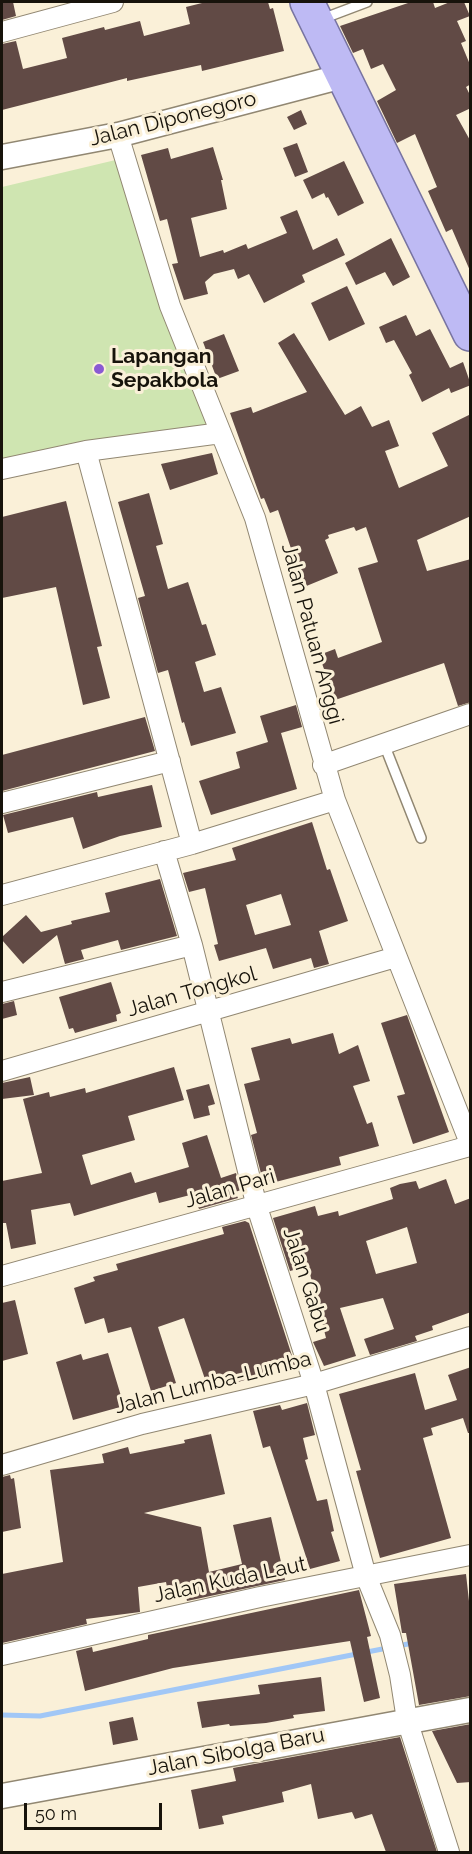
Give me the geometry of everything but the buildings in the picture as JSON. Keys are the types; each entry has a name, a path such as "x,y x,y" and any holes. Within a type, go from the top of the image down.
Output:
{"highway":[{"path":"312,11 471,334"}],"street":[{"path":"2,32 113,2"},
{"name":"Jalan Diponegoro","path":"2,157 118,135 343,76"},
{"name":"Jalan Patuan Anggi","path":"118,135 170,306 255,518 323,765 335,800 471,1144"},
{"path":"2,469 86,451 221,434"},
{"path":"86,451 192,844"},
{"path":"323,765 471,714"},
{"path":"2,803 170,761"},
{"path":"2,895 192,844 335,800"},
{"name":"Jalan Gabu","path":"164,851 192,945 207,1013 257,1207 314,1384 366,1575 390,1635 400,1675 407,1720 449,1852"},
{"path":"2,992 192,945"},
{"name":"Jalan Tongkol","path":"2,1071 396,957"},
{"name":"Jalan Pari","path":"2,1276 257,1207 471,1144"},
{"name":"Jalan Lumba-Lumba","path":"2,1465 142,1424 314,1384 471,1337"},
{"name":"Jalan Kuda Laut","path":"2,1655 366,1575 471,1555"},
{"name":"Jalan Sibolga Baru","path":"2,1796 471,1710"}],"lane":[{"path":"312,11 367,2"},
{"path":"384,744 421,838"}],"green space":[{"name":"Lapangan Sepakbola","path":"124,158 221,433 2,469 2,187"}],"waterway":[{"path":"2,1715 40,1716 413,1643"}],"place":[{"name":"Lapangan Sepakbola","path":"99,369"}]}
